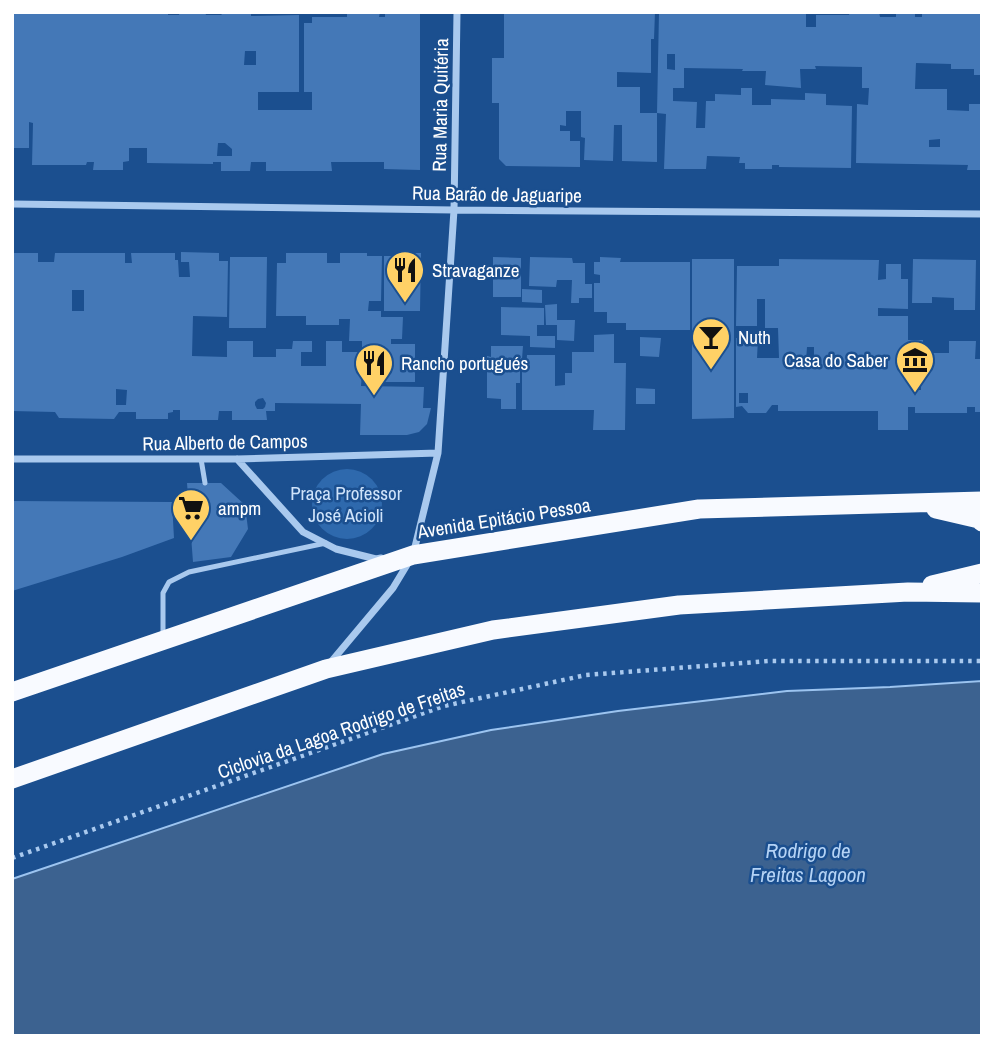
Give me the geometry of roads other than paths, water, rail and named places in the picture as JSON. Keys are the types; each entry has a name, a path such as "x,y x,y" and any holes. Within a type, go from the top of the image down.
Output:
{"highway":[{"name":"Avenida Epitácio Pessoa","path":"12,692 413,555 699,509 982,501"},
{"path":"905,502 979,519 982,522"},
{"path":"908,592 982,573"},
{"path":"12,779 326,668 493,630 679,605 908,592 982,593"}],"street":[{"name":"Rua Maria Quitéria","path":"326,668 393,588 413,555 438,453 454,210 457,12"},
{"name":"Rua Barão de Jaguaripe","path":"12,204 982,214"},
{"name":"Rua Alberto de Campos","path":"12,459 237,459 438,453"},
{"path":"237,459 303,532 336,549 376,559 413,555"}],"lane":[{"path":"201,459 205,482"},
{"path":"163,641 163,593 169,582 189,572 326,543"},
{"path":"211,559 213,567"}],"water":[{"name":"Rodrigo de Freitas Lagoon","path":"982,681 982,1036 12,1036 12,879 383,754 491,730 618,711 787,691"}],"place":[{"name":"Stravaganze","path":"405,304"},
{"name":"Nuth","path":"711,371"},
{"name":"Casa do Saber","path":"915,394"},
{"name":"Rancho portugués","path":"374,397"},
{"name":"ampm","path":"191,542"}],"park label":[{"name":"Praça Professor José Acioli","path":"346,504"}]}
